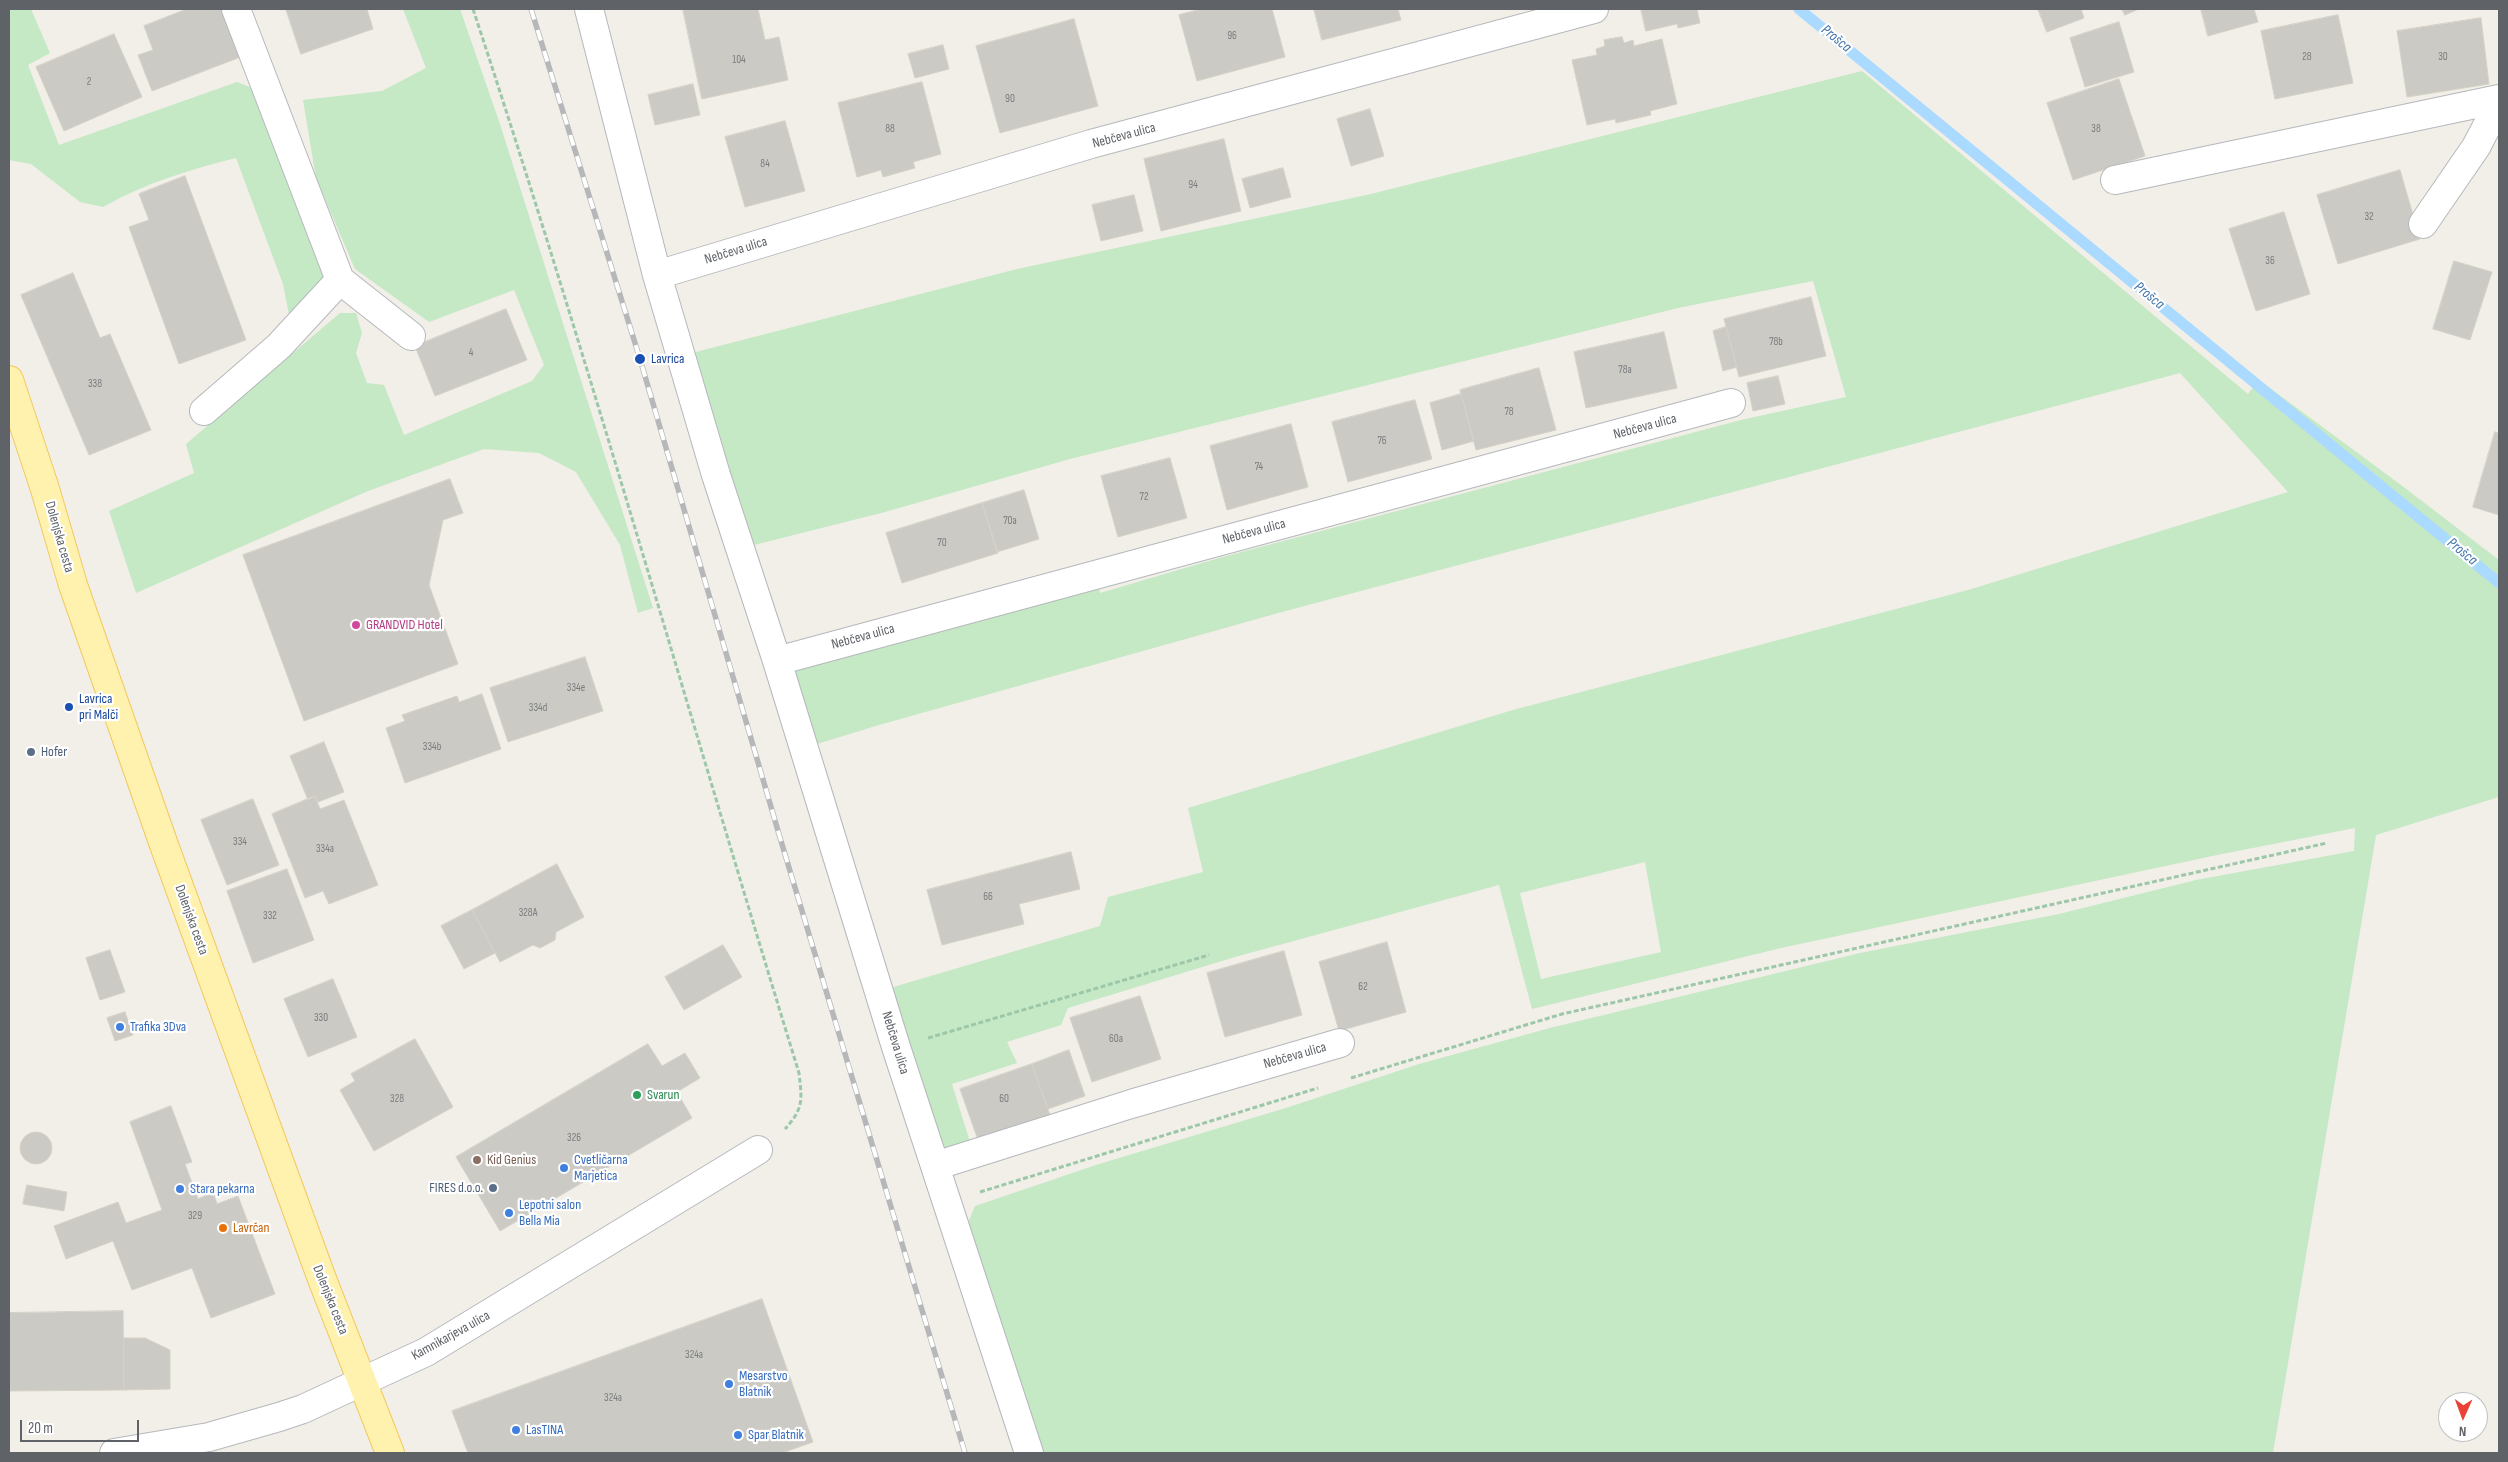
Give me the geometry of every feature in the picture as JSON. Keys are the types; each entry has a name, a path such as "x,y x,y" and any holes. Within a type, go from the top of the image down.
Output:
{"main road":[{"name":"Dolenjska cesta","path":"9,380 45,489 72,585 164,846 322,1279 390,1453"}],"street":[{"path":"236,9 340,280 411,336"},
{"name":"Nebčeva ulica","path":"589,9 657,275 716,475 777,661 896,1047 1029,1453"},
{"name":"Nebčeva ulica","path":"657,275 1091,144 1594,9"},
{"path":"2116,180 2499,101"},
{"path":"2424,224 2476,147 2499,101"},
{"path":"204,411 279,346 340,280"},
{"name":"Nebčeva ulica","path":"777,661 1731,403"},
{"name":"Nebčeva ulica","path":"935,1166 1131,1104 1340,1043"},
{"name":"Kamnikarjeva ulica","path":"114,1453 209,1437 279,1418 303,1409 362,1380 426,1352 475,1324 758,1150"}],"path":[{"path":"473,9 562,284 799,1073 803,1101 796,1117 781,1134 758,1150"},
{"path":"1344,1080 1562,1014 2327,843"},
{"path":"896,1047 1210,955"},
{"path":"946,1202 1325,1086"}],"green space":[{"path":"9,9 31,9 50,53 28,65 59,145 237,82 257,90 327,285 291,325 283,284 236,158 168,178 119,198 103,207 80,202 31,164 9,160"},
{"path":"403,9 460,9 500,124 653,608 638,613 620,545 576,472 539,453 484,449 368,491 136,593 109,511 194,473 186,444 340,313 356,313 362,333 356,353 367,383 384,385 404,435 532,381 544,365 514,290 429,322 355,269 316,178 303,100 382,91 426,68"},
{"path":"1862,71 2248,394 2259,380 2499,560 2499,797 2376,835 2273,1453 1044,1453 967,1225 975,1206 1099,1164 1289,1107 1419,1064 1550,1028 1860,953 2059,914 2196,880 2354,851 2355,828 2217,855 1781,948 1532,1009 1499,885 1235,957 1068,1008 1061,1025 1007,1042 1017,1063 952,1084 970,1142 942,1151 890,988 1100,926 1108,897 1203,872 1188,808 1513,710 1968,590 2288,492 2180,373 1282,612 817,744 795,670 1098,583 1100,593 1219,558 1741,420 1846,397 1813,281 1678,308 1070,459 885,512 754,545 692,353 1017,269 1371,194","holes":["1645,862 1661,952 1541,979 1520,893"]}],"building":[{"path":"187,9 224,9 243,56 152,91 138,55 153,50 144,26"},
{"path":"286,9 367,9 373,29 301,54"},
{"path":"683,9 758,9 765,40 779,37 788,80 702,99"},
{"path":"1202,9 1272,9 1285,57 1197,81 1179,15"},
{"path":"1314,9 1398,9 1401,20 1322,40"},
{"path":"1641,9 1697,9 1700,23 1678,28 1677,24 1646,31"},
{"path":"2038,9 2081,9 2084,18 2047,32"},
{"path":"2122,9 2139,9 2125,15"},
{"path":"2201,9 2254,9 2258,22 2208,36"},
{"path":"2338,15 2353,83 2275,99 2261,31"},
{"path":"2481,18 2489,84 2407,97 2397,31"},
{"path":"1074,19 1098,106 1000,133 976,46"},
{"path":"2119,22 2134,72 2085,87 2070,38"},
{"path":"114,34 142,97 64,131 36,67"},
{"path":"1622,37 1624,43 1633,40 1634,46 1662,39 1677,104 1650,111 1651,115 1616,123 1615,119 1587,125 1572,60 1597,55 1596,49 1605,46 1604,40"},
{"path":"943,45 949,69 915,78 908,54"},
{"path":"2119,79 2145,156 2073,180 2047,103"},
{"path":"922,82 941,154 913,162 915,168 883,177 881,170 857,177 838,103"},
{"path":"693,84 700,115 655,125 648,95"},
{"path":"1370,109 1384,156 1351,166 1337,119"},
{"path":"785,121 805,191 745,207 725,137"},
{"path":"1224,139 1241,211 1161,231 1144,159"},
{"path":"1283,168 1291,197 1250,208 1242,179"},
{"path":"2400,170 2420,239 2338,264 2317,195"},
{"path":"185,176 246,340 179,364 129,227 149,220 139,194"},
{"path":"1134,195 1143,231 1101,241 1092,205"},
{"path":"2284,212 2310,294 2256,311 2229,229"},
{"path":"2454,261 2492,272 2470,340 2433,329"},
{"path":"73,273 100,338 110,334 151,430 89,455 21,295"},
{"path":"1811,297 1826,356 1739,377 1724,319"},
{"path":"506,309 527,360 435,396 415,346"},
{"path":"1726,327 1737,367 1723,371 1713,331"},
{"path":"1664,332 1677,388 1586,408 1574,352"},
{"path":"1539,368 1556,430 1476,450 1460,390"},
{"path":"1778,376 1785,404 1753,411 1747,383"},
{"path":"1461,394 1474,441 1442,450 1430,403"},
{"path":"1415,400 1432,459 1348,482 1332,422"},
{"path":"1291,424 1308,487 1227,510 1210,446"},
{"path":"2495,432 2499,433 2499,515 2473,507"},
{"path":"1170,458 1187,518 1118,537 1101,476"},
{"name":"GRANDVID Hotel","path":"450,479 463,513 443,520 429,585 458,664 304,721 243,555"},
{"path":"1024,490 1039,539 997,552 982,503"},
{"path":"982,503 998,553 902,583 886,533"},
{"path":"585,657 603,711 508,742 490,688"},
{"path":"482,694 501,749 405,783 386,728 405,721 402,715 457,696 459,702"},
{"path":"324,742 344,792 318,802 315,796 308,800 290,756"},
{"path":"315,796 320,809 344,800 378,885 329,904 323,891 305,898 272,814"},
{"path":"253,799 279,865 227,885 201,820"},
{"path":"1071,852 1080,889 1019,904 1024,924 942,945 927,890"},
{"path":"557,864 584,917 556,932 555,940 540,948 533,945 500,962 472,910"},
{"path":"287,869 314,940 253,963 227,891"},
{"path":"472,910 495,953 464,969 441,926"},
{"path":"1387,942 1406,1012 1339,1031 1319,962"},
{"path":"723,945 742,977 684,1010 665,977"},
{"path":"110,950 125,992 100,1000 86,958"},
{"path":"1284,951 1302,1015 1225,1037 1207,973"},
{"path":"333,979 357,1037 308,1057 284,999"},
{"path":"1140,996 1161,1059 1092,1082 1070,1018"},
{"name":"Trafika 3Dva","path":"125,1012 133,1035 115,1041 107,1018"},
{"path":"415,1039 453,1107 374,1151 340,1090 355,1081 351,1074"},
{"path":"648,1044 662,1066 685,1053 700,1078 677,1092 692,1118 500,1231 456,1157"},
{"path":"1069,1050 1085,1096 1048,1109 1032,1064"},
{"path":"1032,1064 1050,1115 978,1140 960,1089"},
{"path":"171,1106 192,1162 185,1164 198,1199 213,1192 217,1204 238,1196 275,1294 211,1318 192,1268 132,1290 113,1241 66,1259 54,1226 118,1202 126,1223 162,1210 130,1122"},
{"path":"36,1132 42,1133 47,1137 51,1142 51,1154 47,1159 42,1163 36,1164 30,1163 25,1159 21,1154 20,1148 21,1142 25,1137 30,1133"},
{"path":"27,1185 67,1192 64,1211 23,1204"},
{"path":"762,1299 813,1442 782,1453 468,1453 452,1411"},
{"path":"123,1311 124,1390 9,1391 9,1313"},
{"path":"124,1338 145,1338 170,1350 170,1389 124,1390"}],"waterway":[{"name":"Prošca","path":"1799,9 2499,583"}],"railway":[{"path":"531,9 640,359 781,841 965,1453"}],"place":[{"name":"Lavrica","path":"640,359"},
{"name":"GRANDVID Hotel","path":"356,625"},
{"name":"Lavrica pri Malči","path":"69,707"},
{"name":"Hofer","path":"31,752"},
{"name":"Trafika 3Dva","path":"120,1027"},
{"name":"Svarun","path":"637,1095"},
{"name":"Kid Genius","path":"477,1160"},
{"name":"Cvetličarna Marjetica","path":"564,1168"},
{"name":"FIRES d.o.o.","path":"493,1188"},
{"name":"Stara pekarna","path":"180,1189"},
{"name":"Lepotni salon Bella Mia","path":"509,1213"},
{"name":"Lavrčan","path":"223,1228"},
{"name":"Mesarstvo Blatnik","path":"729,1384"},
{"name":"LasTINA","path":"516,1430"},
{"name":"Spar Blatnik","path":"738,1435"}]}
